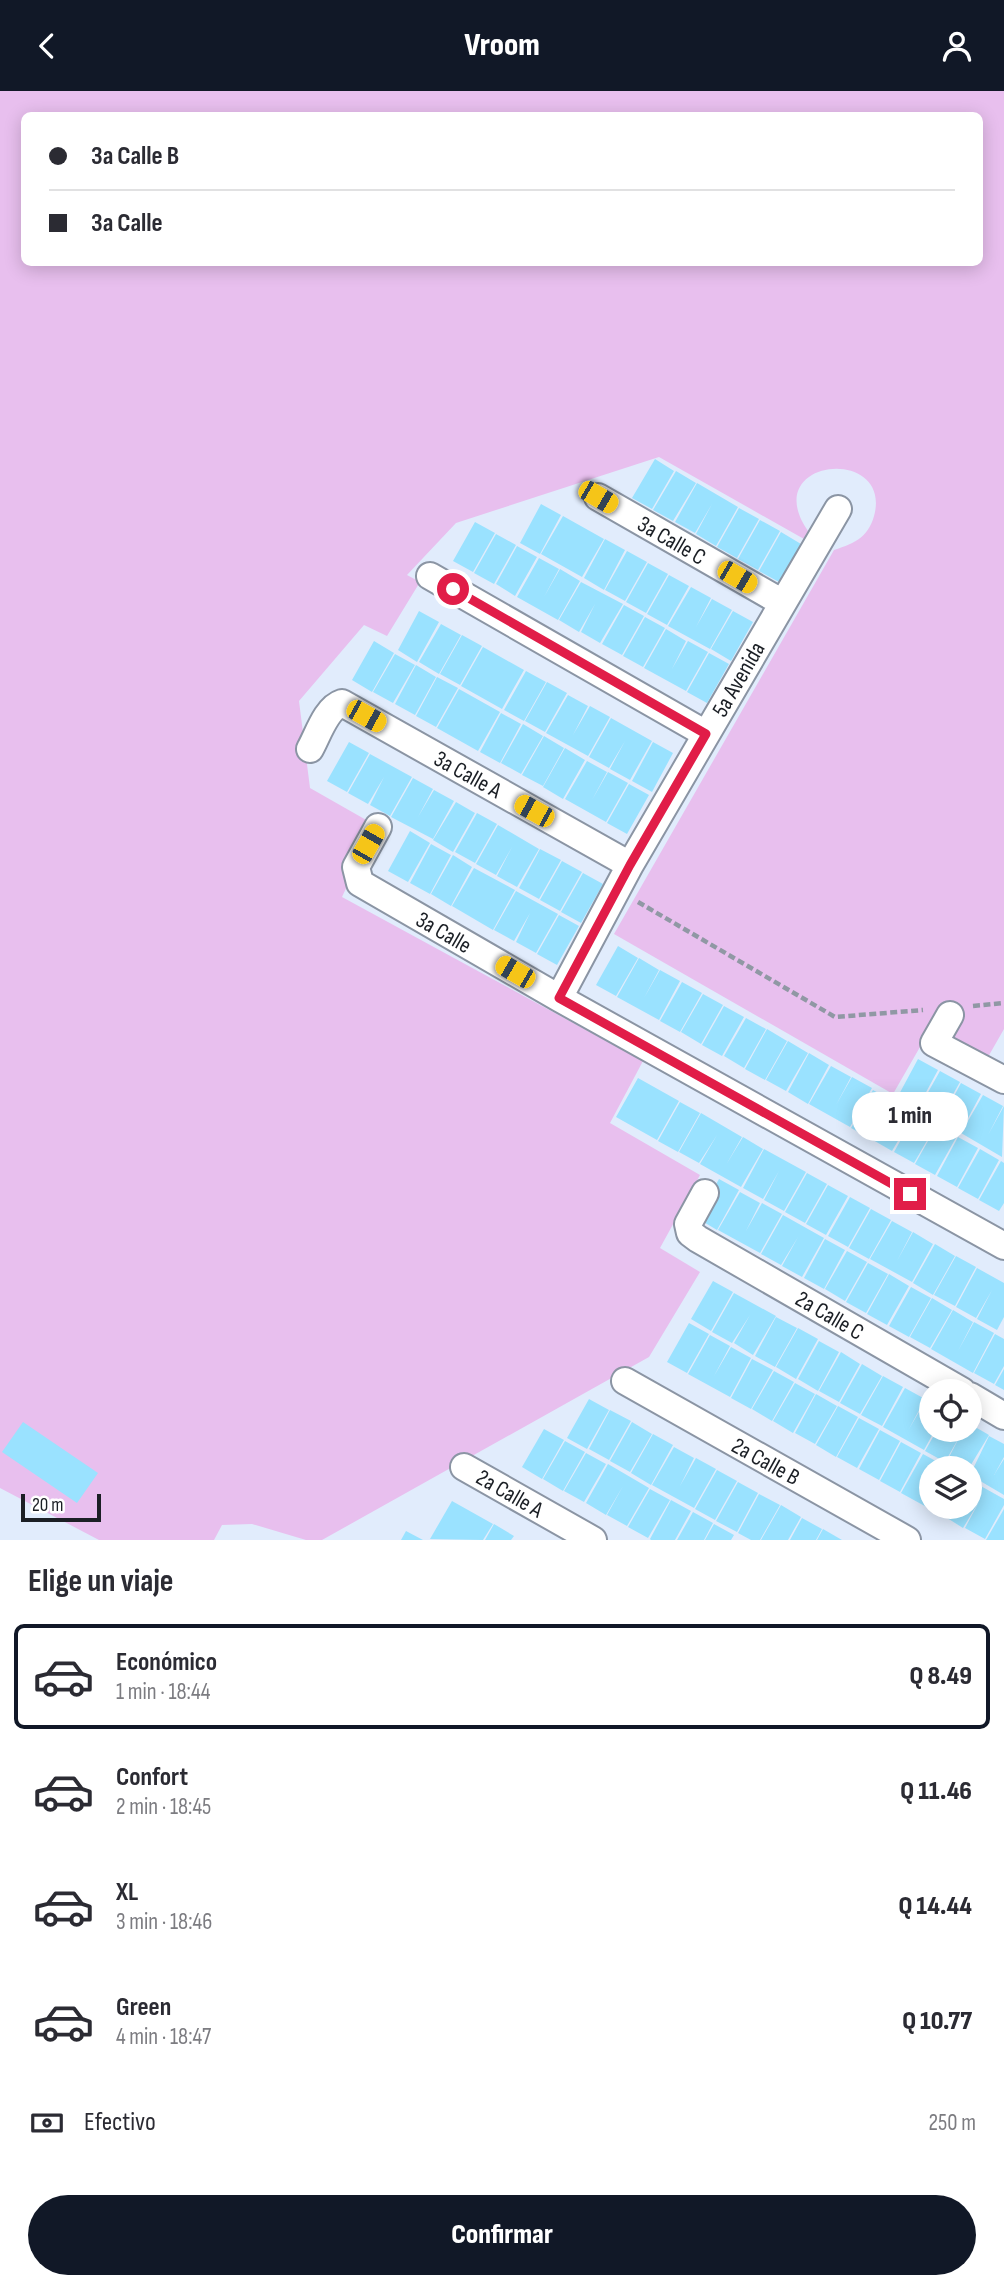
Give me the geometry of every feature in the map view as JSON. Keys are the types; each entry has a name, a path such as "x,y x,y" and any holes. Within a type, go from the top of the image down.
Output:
{"street":[{"name":"3a Calle C","path":"598,497 783,603"},
{"name":"5a Avenida","path":"559,998 630,865 838,509"},
{"path":"430,576 706,734"},
{"name":"3a Calle A","path":"310,749 327,716 342,702 630,865"},
{"name":"3a Calle","path":"378,827 356,867 360,883 559,998 1004,1246"},
{"path":"947,1010 934,1043 1004,1080"},
{"name":"2a Calle C","path":"705,1193 688,1224 690,1233 941,1379"},
{"name":"2a Calle B","path":"625,1381 907,1540"},
{"path":"982,1403 1004,1416"},
{"name":"2a Calle A","path":"464,1467 593,1540"}],"path":[{"path":"617,890 835,1017 947,1010 1004,1003"}],"shaded area":[{"path":"0,91 1004,91 1004,1029 984,1064 946,1044 943,1007 893,1094 614,934 834,550 855,541 870,527 875,512 874,491 863,477 846,470 828,469 811,476 799,488 797,507 808,531 804,539 659,457 456,523 407,575 420,582 387,636 364,625 299,701 310,788 375,825 342,897 643,1061 610,1123 700,1175 660,1248 700,1272 649,1357 322,1540 306,1540 252,1524 222,1525 214,1540 99,1540 0,1488"}],"building":[{"path":"655,459 674,471 652,509 632,498"},
{"path":"676,471 696,483 673,521 653,510"},
{"path":"697,483 738,507 716,546 696,534 712,504 695,533 675,522"},
{"path":"541,504 561,515 540,554 520,543"},
{"path":"739,508 759,519 737,558 717,547"},
{"path":"563,516 604,539 582,577 541,554"},
{"path":"760,520 780,531 758,570 738,559"},
{"path":"475,522 495,533 473,572 453,561"},
{"path":"781,532 801,544 779,582 759,571"},
{"path":"496,534 516,545 494,584 474,573"},
{"path":"605,539 625,550 604,590 584,578"},
{"path":"517,546 537,557 515,596 496,584"},
{"path":"627,551 647,562 625,601 605,590"},
{"path":"539,558 559,569 544,597 560,569 580,581 558,620 517,597"},
{"path":"648,563 668,574 646,613 626,602"},
{"path":"669,575 689,586 667,625 647,614"},
{"path":"581,582 623,604 600,643 581,632 595,604 579,632 559,620"},
{"path":"691,587 711,598 696,627 712,599 732,610 710,649 668,626"},
{"path":"624,605 644,616 622,655 602,644"},
{"path":"419,611 439,622 417,662 398,650"},
{"path":"733,611 753,622 731,661 711,649"},
{"path":"645,617 665,628 643,667 623,656"},
{"path":"441,624 461,635 439,674 419,662"},
{"path":"666,629 686,641 672,669 688,641 708,652 686,691 644,668"},
{"path":"462,635 482,646 460,685 440,674"},
{"path":"374,641 394,653 372,692 352,680"},
{"path":"483,647 524,670 502,709 461,686"},
{"path":"709,653 729,664 707,703 687,692"},
{"path":"395,654 415,665 393,703 373,692"},
{"path":"416,665 436,677 415,715 395,704"},
{"path":"526,671 546,682 524,721 504,710"},
{"path":"437,677 458,688 436,727 416,716"},
{"path":"547,682 567,693 545,732 525,721"},
{"path":"459,689 500,712 478,751 437,728"},
{"path":"568,695 588,706 573,735 590,706 610,717 588,756 546,733"},
{"path":"501,713 521,724 500,763 480,752"},
{"path":"611,718 652,741 630,780 610,769 625,741 609,768 589,757"},
{"path":"523,724 543,736 521,774 501,763"},
{"path":"544,736 564,748 543,786 522,775"},
{"path":"349,742 369,753 347,792 327,781"},
{"path":"653,742 673,753 652,792 632,781"},
{"path":"565,748 585,760 563,799 543,787"},
{"path":"370,754 412,777 390,816 370,805 384,777 368,804 348,793"},
{"path":"587,761 607,772 592,800 608,772 628,783 606,822 565,799"},
{"path":"413,778 433,789 418,817 434,790 454,801 433,839 391,817"},
{"path":"629,784 649,795 627,834 607,823"},
{"path":"456,802 475,813 453,852 433,840"},
{"path":"477,813 497,824 475,863 455,852"},
{"path":"498,825 539,849 517,887 497,876 512,847 496,875 476,864"},
{"path":"410,831 430,843 408,882 388,871"},
{"path":"431,844 451,855 430,894 410,883"},
{"path":"540,849 561,860 539,899 519,888"},
{"path":"453,855 472,867 451,906 431,894"},
{"path":"562,861 582,872 560,911 540,900"},
{"path":"474,868 515,890 493,930 452,906"},
{"path":"583,873 603,884 581,923 561,912"},
{"path":"516,891 558,914 536,953 516,942 530,913 514,941 494,930"},
{"path":"559,915 579,926 557,965 537,954"},
{"path":"618,946 638,958 616,996 596,985"},
{"path":"639,958 659,970 644,998 660,970 680,981 659,1020 617,997"},
{"path":"682,982 702,993 680,1032 660,1021"},
{"path":"703,994 723,1005 701,1044 681,1032"},
{"path":"724,1006 744,1017 722,1056 702,1045"},
{"path":"746,1018 766,1029 744,1068 724,1056"},
{"path":"767,1029 787,1041 765,1080 745,1069"},
{"path":"788,1041 808,1053 786,1091 766,1080"},
{"path":"809,1053 829,1065 808,1104 788,1092"},
{"path":"918,1059 938,1070 917,1109 897,1098"},
{"path":"831,1066 851,1077 836,1105 852,1077 872,1088 850,1127 809,1104"},
{"path":"940,1071 960,1082 938,1121 918,1110"},
{"path":"638,1078 679,1101 657,1140 616,1117"},
{"path":"961,1083 981,1094 960,1133 940,1122"},
{"path":"873,1090 893,1101 871,1139 851,1128"},
{"path":"983,1095 1003,1106 988,1135 1004,1106 1002,1157 961,1133"},
{"path":"895,1101 915,1112 892,1151 873,1140"},
{"path":"680,1102 700,1113 678,1152 658,1141"},
{"path":"701,1113 742,1137 726,1165 743,1137 763,1149 741,1187 700,1164 717,1135 699,1163 679,1152"},
{"path":"916,1113 936,1125 914,1163 894,1152"},
{"path":"937,1125 957,1136 935,1175 915,1164"},
{"path":"958,1137 978,1148 957,1187 937,1176"},
{"path":"764,1149 806,1172 784,1211 764,1200 779,1171 763,1199 743,1188"},
{"path":"980,1149 999,1160 978,1199 958,1188"},
{"path":"1001,1161 1004,1163 1004,1203 999,1211 979,1200"},
{"path":"807,1173 827,1184 805,1223 785,1212"},
{"path":"719,1179 739,1190 717,1230 697,1218"},
{"path":"828,1185 848,1196 826,1235 806,1224"},
{"path":"740,1192 760,1203 746,1231 762,1203 782,1214 760,1253 718,1230"},
{"path":"850,1197 870,1208 848,1247 828,1236"},
{"path":"871,1209 891,1220 869,1259 849,1248"},
{"path":"783,1215 824,1238 802,1277 782,1266 798,1237 781,1265 761,1254"},
{"path":"892,1221 912,1232 897,1261 913,1232 933,1244 912,1282 870,1259"},
{"path":"825,1239 845,1250 824,1289 804,1278"},
{"path":"935,1244 955,1256 933,1295 913,1283"},
{"path":"847,1251 867,1262 845,1301 825,1289"},
{"path":"956,1256 976,1267 955,1306 934,1295"},
{"path":"868,1263 888,1274 866,1313 846,1302"},
{"path":"977,1268 1004,1283 1004,1317 997,1330 977,1319 992,1290 976,1318 956,1307"},
{"path":"889,1274 909,1286 887,1325 867,1314"},
{"path":"713,1281 733,1292 711,1331 691,1319"},
{"path":"911,1287 931,1298 909,1337 889,1326"},
{"path":"734,1293 776,1316 753,1355 734,1343 750,1315 732,1343 712,1332"},
{"path":"932,1298 952,1310 930,1348 910,1337"},
{"path":"953,1310 973,1322 958,1351 974,1322 994,1333 973,1373 931,1349"},
{"path":"776,1317 797,1328 775,1367 755,1356"},
{"path":"689,1323 709,1334 687,1373 667,1362"},
{"path":"798,1328 818,1339 796,1379 776,1367"},
{"path":"995,1334 1004,1339 1004,1366 994,1384 974,1373"},
{"path":"710,1335 730,1346 714,1376 731,1347 751,1358 730,1397 688,1374"},
{"path":"819,1341 839,1352 818,1391 798,1379"},
{"path":"841,1352 860,1364 839,1402 819,1391"},
{"path":"752,1359 773,1370 751,1409 731,1398"},
{"path":"862,1364 882,1376 860,1414 840,1403"},
{"path":"1004,1369 1004,1390 995,1385"},
{"path":"774,1371 794,1382 772,1421 752,1409"},
{"path":"883,1376 903,1387 882,1426 861,1415"},
{"path":"795,1383 815,1394 793,1433 773,1421"},
{"path":"905,1388 919,1396 919,1410 909,1429 919,1412 919,1442 928,1442 924,1450 883,1427"},
{"path":"816,1394 837,1406 815,1444 795,1433"},
{"path":"589,1399 609,1410 587,1449 567,1438"},
{"path":"838,1406 858,1417 836,1457 816,1445"},
{"path":"610,1410 631,1421 609,1460 589,1449"},
{"path":"859,1418 879,1429 857,1468 837,1457"},
{"path":"23,1422 98,1473 77,1503 2,1452"},
{"path":"632,1422 652,1434 630,1472 610,1461"},
{"path":"544,1429 564,1440 542,1479 522,1467"},
{"path":"880,1430 900,1441 879,1480 859,1469"},
{"path":"982,1431 989,1435 976,1456 950,1456 957,1442 982,1442"},
{"path":"653,1434 673,1445 651,1485 631,1473"},
{"path":"989,1436 1004,1444 1004,1457 994,1475 1004,1459 1004,1495 982,1482 982,1456 979,1456"},
{"path":"565,1441 585,1452 563,1491 543,1479"},
{"path":"901,1442 921,1453 900,1492 880,1481"},
{"path":"930,1442 956,1442 948,1456 934,1456 925,1451"},
{"path":"674,1447 694,1458 680,1486 696,1458 716,1469 694,1508 652,1485"},
{"path":"586,1453 606,1464 584,1502 564,1491"},
{"path":"919,1461 919,1503 901,1493"},
{"path":"608,1464 649,1488 627,1526 607,1515 623,1486 606,1515 586,1503"},
{"path":"717,1470 737,1481 715,1520 695,1509"},
{"path":"738,1482 758,1493 737,1532 716,1521"},
{"path":"982,1487 1004,1499 1004,1505 985,1539 965,1528 970,1519 982,1519"},
{"path":"650,1489 670,1500 648,1538 628,1527"},
{"path":"759,1494 780,1505 760,1540 751,1540 738,1533"},
{"path":"671,1500 691,1511 675,1540 651,1540 650,1539"},
{"path":"452,1501 493,1524 483,1540 430,1539"},
{"path":"781,1505 801,1517 788,1540 761,1540"},
{"path":"1004,1509 1004,1540 986,1540"},
{"path":"693,1512 713,1523 704,1540 677,1540"},
{"path":"802,1518 822,1529 816,1540 790,1540"},
{"path":"949,1519 968,1519 963,1528"},
{"path":"494,1524 514,1536 511,1540 485,1540"},
{"path":"714,1524 734,1535 731,1540 705,1540"},
{"path":"823,1529 842,1540 817,1540"},
{"path":"406,1531 423,1540 401,1540"}],"route":[{"path":"453,589 706,734 630,865 559,998 910,1194"}]}
